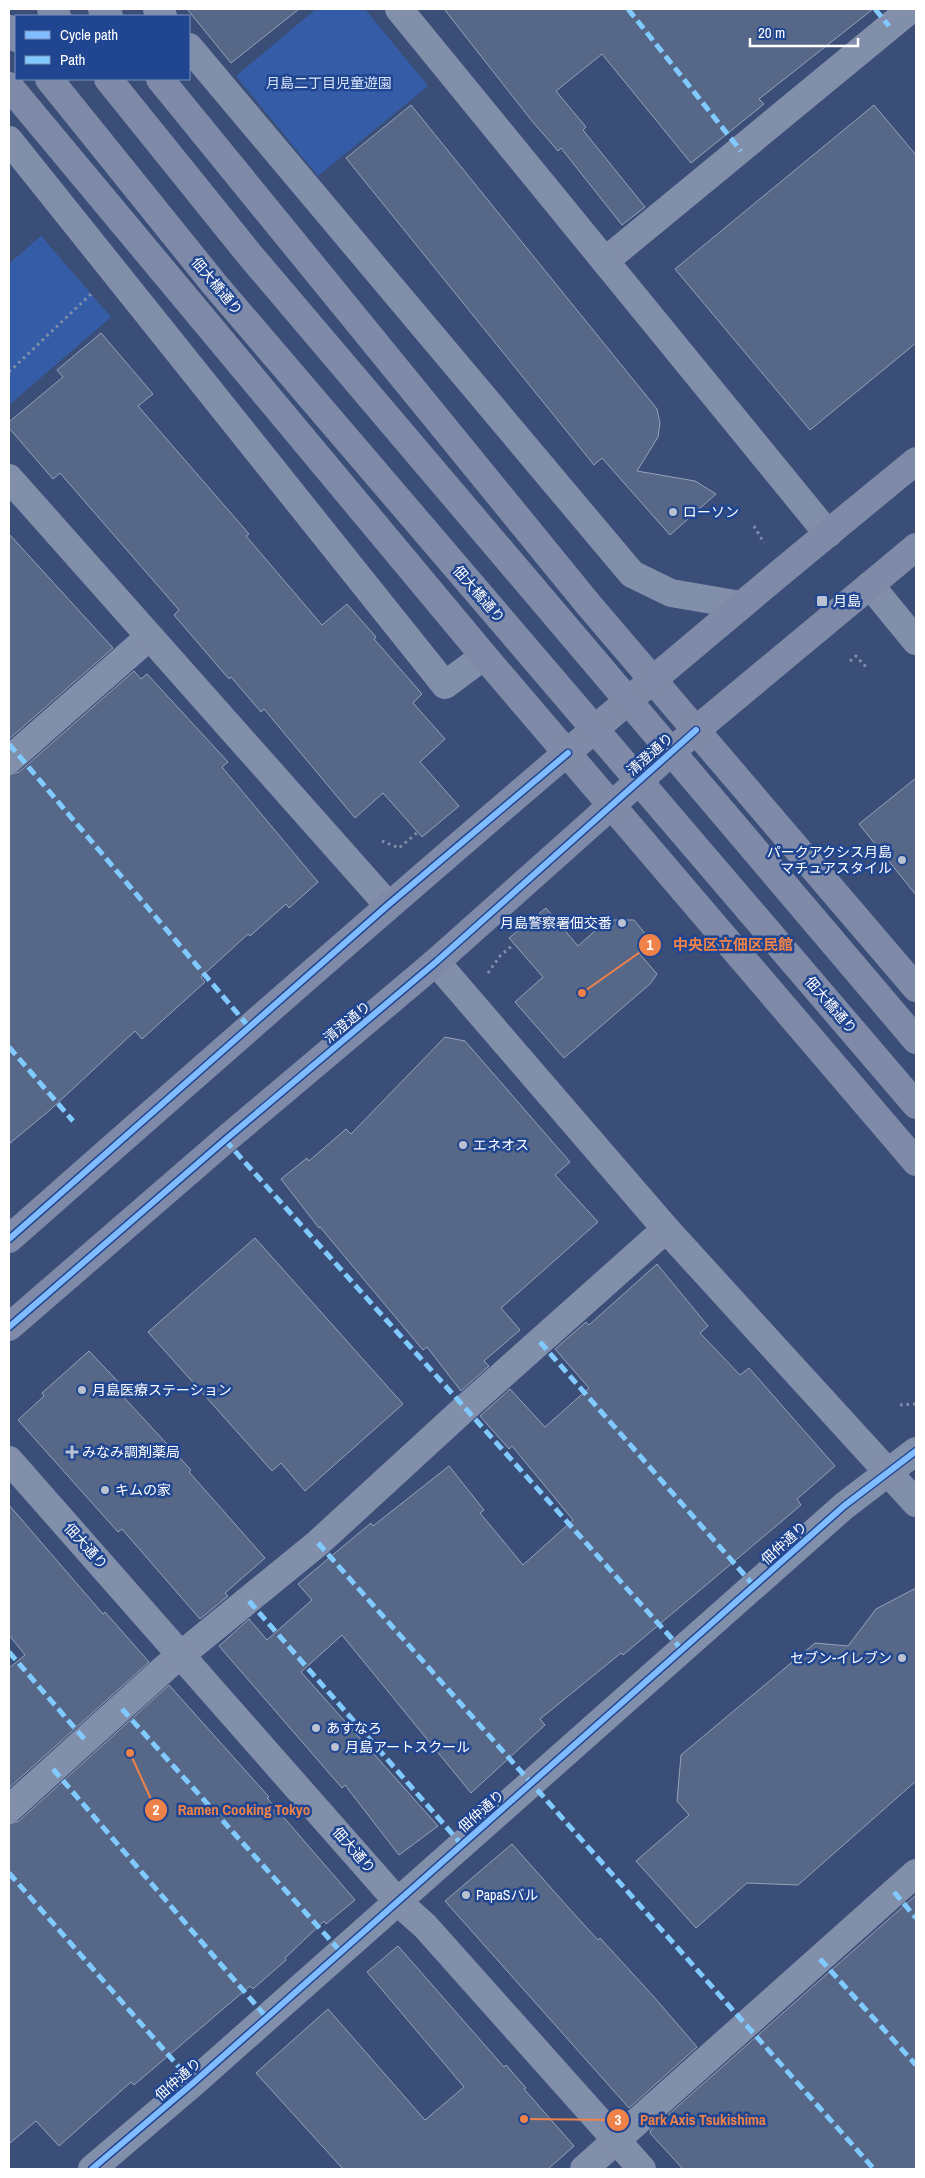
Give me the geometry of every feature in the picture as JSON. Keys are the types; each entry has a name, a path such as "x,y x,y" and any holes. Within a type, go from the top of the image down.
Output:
{"main road":[{"name":"佃大橋通り","path":"50,80 215,285 916,1105"},
{"path":"109,80 256,262 916,1040"},
{"path":"161,80 588,604 916,988"},
{"path":"9,86 484,656 916,1162"},
{"path":"9,1239 388,905 568,754 652,679 916,461"},
{"name":"清澄通り","path":"9,1328 218,1146 436,962 696,730 916,547"}],"street":[{"path":"399,9 828,534"},
{"path":"605,261 911,9"},
{"path":"190,48 632,574 671,593 741,605"},
{"path":"9,140 445,685 484,656"},
{"path":"9,478 388,905"},
{"path":"870,585 916,641"},
{"path":"9,760 149,637"},
{"path":"436,962 666,1229 916,1503"},
{"path":"9,1809 165,1668 318,1543 464,1409 666,1229"},
{"name":"佃仲通り","path":"92,2169 398,1902 844,1506 916,1451"},
{"name":"佃大通り","path":"9,1460 398,1902 425,1926 642,2169"},
{"path":"584,2169 916,1872"}],"path":[{"path":"9,372 113,272"},
{"path":"754,526 765,542 758,548"},
{"path":"850,661 856,656 868,668"},
{"path":"382,841 398,848 418,832"},
{"path":"486,976 500,956 514,944"},
{"path":"900,1405 916,1404"}],"green space":[{"name":"月島二丁目児童遊園","path":"316,9 365,9 428,86 318,176 236,76"},
{"path":"41,236 111,317 9,405 9,264"}],"building":[{"path":"187,9 299,9 231,63"},
{"path":"444,9 873,9 759,99 764,104 691,163 602,54 556,91 586,127 583,130 645,207 622,225 561,148 558,151 532,121"},
{"path":"411,105 657,409 660,423 658,437 637,471 695,481 716,494 670,535 602,458 594,465 346,158"},
{"path":"874,105 916,155 916,343 810,430 675,269"},
{"path":"101,333 153,394 138,406 249,534 246,536 322,625 347,604 376,637 374,639 422,694 413,703 445,739 420,762 459,806 422,837 383,793 355,818 264,709 261,712 231,677 229,679 174,615 179,610 60,473 53,479 9,428 9,422 63,377 57,370"},
{"path":"9,534 113,648 9,739"},
{"path":"134,671 141,679 147,674 228,762 222,767 318,882 289,908 286,904 250,936 248,934 201,977 205,982 142,1039 135,1031 50,1110 9,1144 9,775 19,772"},
{"name":"パークアクシス月島 マチュアスタイル","path":"916,778 916,895 859,824"},
{"path":"546,908 578,946 597,929 612,927 613,920 634,920 651,941 638,952 657,974 650,984 564,1058 515,1002 543,977 509,938"},
{"path":"445,1037 465,1041 570,1162 555,1175 598,1222 501,1308 520,1330 484,1361 489,1366 461,1391 427,1347 423,1350 319,1228 281,1179 307,1158 309,1161 346,1129 351,1134"},
{"path":"255,1238 403,1404 305,1491 281,1463 272,1471 148,1332"},
{"path":"657,1264 708,1326 700,1333 740,1375 749,1368 835,1466 797,1499 801,1505 623,1655 621,1653 540,1719 545,1725 471,1793 342,1635 301,1672 438,1826 399,1855 345,1785 342,1788 219,1646 249,1619 267,1640 312,1600 298,1584 371,1523 373,1526 449,1466 484,1510 480,1513 523,1565 573,1520 512,1446 509,1449 480,1416 510,1389 545,1427 589,1388 555,1349 586,1322 589,1325"},
{"path":"89,1351 123,1387 118,1391 191,1470 189,1472 265,1558 225,1593 228,1596 200,1619 122,1529 118,1532 18,1420 44,1396 42,1393"},
{"path":"9,1505 103,1614 105,1612 149,1662 9,1788 9,1668 25,1655 9,1635"},
{"path":"916,1588 916,1781 798,1885 747,1883 696,1928 636,1861 689,1815 677,1801 681,1755 815,1643 848,1646 876,1609"},
{"path":"169,1685 269,1797 267,1798 355,1900 326,1924 324,1921 285,1958 286,1960 253,1989 250,1986 134,2085 131,2082 59,2146 36,2121 9,2144 9,1824 19,1821"},
{"path":"512,1844 598,1940 600,1938 654,1997 697,2047 629,2108 445,1901"},
{"path":"916,1895 916,2169 683,2169 650,2133 651,2130"},
{"path":"398,1946 504,2067 506,2065 526,2088 524,2089 574,2146 548,2169 343,2169 256,2073 328,2009 425,2120 464,2087 367,1972"}],"marked path":[{"path":"628,9 741,151"},
{"path":"875,9 889,26"},
{"path":"9,744 249,1027"},
{"path":"9,1047 73,1121"},
{"path":"225,1140 682,1650"},
{"path":"540,1342 755,1587"},
{"path":"318,1543 874,2169"},
{"path":"249,1601 462,1845"},
{"path":"9,1652 86,1741"},
{"path":"122,1709 341,1952"},
{"path":"53,1769 267,2018"},
{"path":"9,1873 193,2083"},
{"path":"894,1892 916,1918"},
{"path":"820,1959 916,2065"}],"cycle path":[{"path":"9,1327 225,1140 436,962 696,730"},
{"path":"9,1239 388,905 568,753"},
{"path":"92,2169 193,2083 844,1506 916,1451"}],"place":[{"name":"ローソン","path":"673,512"},
{"name":"月島","path":"822,601"},
{"name":"パークアクシス月島 マチュアスタイル","path":"902,860"},
{"name":"月島警察署佃交番","path":"622,923"},
{"name":"中央区立佃区民館","path":"582,993"},
{"name":"エネオス","path":"463,1145"},
{"name":"月島医療ステーション","path":"82,1390"},
{"name":"みなみ調剤薬局","path":"72,1452"},
{"name":"キムの家","path":"105,1490"},
{"name":"セブン-イレブン","path":"902,1658"},
{"name":"あすなろ","path":"316,1728"},
{"name":"月島アートスクール","path":"335,1747"},
{"name":"Ramen Cooking Tokyo","path":"130,1753"},
{"name":"PapaSバル","path":"466,1895"},
{"name":"Park Axis Tsukishima","path":"524,2119"}]}
